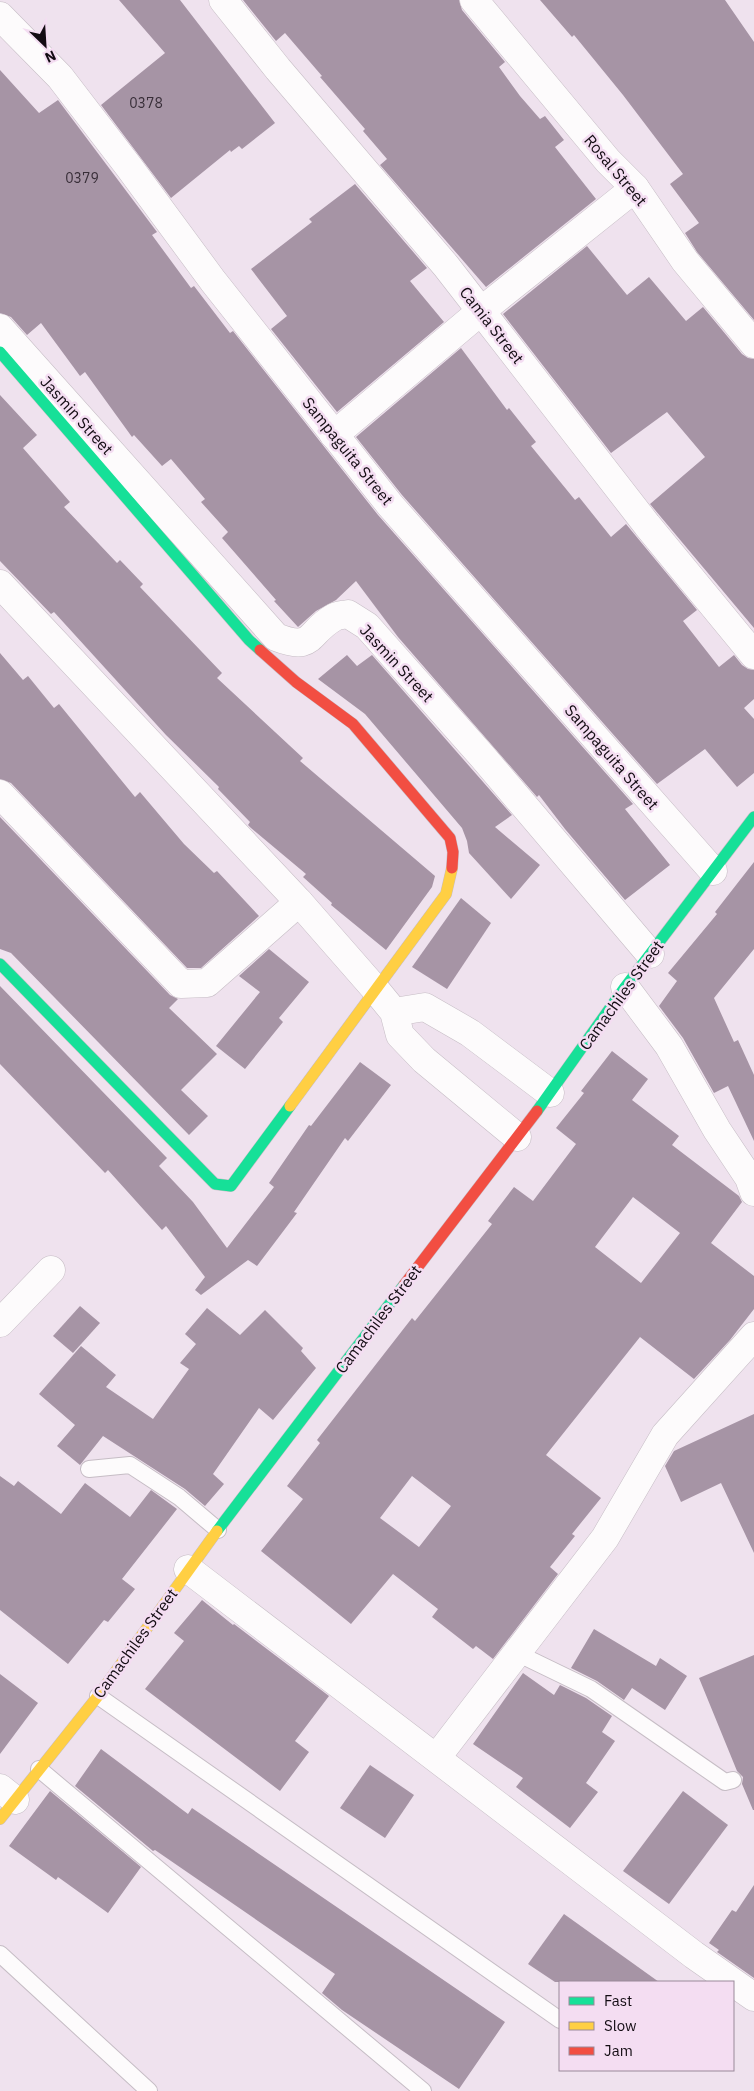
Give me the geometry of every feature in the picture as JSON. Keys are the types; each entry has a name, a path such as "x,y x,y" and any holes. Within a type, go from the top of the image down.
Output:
{"street":[{"name":"Camia Street","path":"223,0 278,69 446,266 647,525 754,655"},
{"name":"Rosal Street","path":"474,0 608,161 635,188 684,261 754,344"},
{"name":"Sampaguita Street","path":"0,16 60,77 213,281 390,505 713,872"},
{"path":"334,434 481,311 635,188"},
{"name":"Jasmin Street","path":"0,328 276,637 290,642 302,642 313,637 334,617 348,614 367,626 500,777 650,954"},
{"path":"0,352 249,640 296,682 353,724 450,838 454,858 453,870 446,894 231,1186 215,1184 0,964"},
{"path":"0,584 299,902 394,1012 400,1035 424,1060 517,1137"},
{"path":"0,794 181,984 208,983 299,902"},
{"name":"Camachiles Street","path":"5,1802 40,1769 98,1696 188,1569 517,1137 625,987 754,817"},
{"path":"625,987 669,1046 717,1130 750,1178 754,1192"},
{"path":"394,1012 425,1007 470,1033 550,1093"},
{"path":"0,1323 51,1270"},
{"path":"437,1758 605,1538 665,1435 754,1336"},
{"path":"188,1569 694,1955 731,1981"},
{"path":"734,1983 754,1997"}],"lane":[{"path":"89,1469 130,1465 179,1497 218,1530"},
{"path":"516,1655 527,1658 591,1689 685,1756 726,1782 733,1780"},
{"path":"98,1696 559,2019"},
{"path":"40,1769 423,2091"},
{"path":"0,1954 149,2091"}],"building":[{"path":"119,0 180,0 275,123 242,149 239,146 231,152 230,150 171,198 101,105 165,53"},
{"path":"243,0 459,0 462,10 505,62 499,67 520,96 540,119 545,116 564,140 555,147 596,199 486,287 380,165 387,159 363,131 365,129 320,77 322,76 285,33 276,41"},
{"path":"540,0 725,0 754,42 754,320 697,252 685,233 699,223 670,184 683,174 623,95 574,35 572,37"},
{"path":"0,70 39,113 58,100 157,232 152,235 191,288 194,286 230,333 233,331 378,515 633,804 625,809 670,865 625,900 539,795 537,797 398,637 356,581 336,600 316,611 298,627 222,538 228,532 201,502 205,499 171,459 162,466 134,435 132,437 85,372 80,376 41,323 27,335 11,317 0,313"},
{"path":"355,184 427,268 410,281 444,322 337,412 271,329 287,316 251,269 312,222 309,219"},
{"path":"587,246 627,295 649,277 686,321 703,307 742,354 754,359 754,628 650,504 705,457 667,412 611,453 503,314"},
{"path":"461,348 507,410 509,408 536,442 531,446 575,500 579,497 611,537 626,524 697,610 683,621 719,667 734,655 742,665 754,670 754,699 744,708 754,719 754,773 737,787 705,749 657,784 402,495 356,437"},
{"path":"0,395 37,435 23,448 70,502 64,507 117,563 120,560 143,584 140,587 222,673 217,678 303,758 300,761 435,876 432,887 386,950 331,905 332,903 303,877 306,874 248,825 250,822 218,789 219,787 166,735 54,612 51,614 0,561"},
{"path":"0,653 23,680 28,676 54,708 59,704 135,797 140,792 184,844 214,873 217,871 259,916 201,968 187,968 11,783 0,779"},
{"path":"347,655 357,666 372,655 512,815 495,827 540,865 511,899 469,853 462,828 365,714 318,679"},
{"path":"0,817 170,995 178,999 169,1008 217,1054 181,1090 208,1116 189,1135 11,953 0,949"},
{"path":"754,862 754,949 714,998 734,1042 738,1040 754,1075 754,1141 728,1086 714,1093 683,1038 659,1006 677,981 668,973 717,914 715,912"},
{"path":"461,898 491,923 447,989 412,967"},
{"path":"269,949 309,982 279,1018 283,1022 245,1069 216,1046 260,992 239,976"},
{"path":"0,986 167,1158 159,1166 193,1202 227,1248 274,1187 269,1183 309,1125 311,1126 360,1062 391,1085 348,1141 345,1138 294,1212 297,1213 257,1266 248,1260 201,1295 195,1290 205,1277 166,1226 162,1230 108,1170 105,1173 0,1064"},
{"path":"612,1051 648,1079 632,1100 679,1136 672,1145 739,1196 742,1202 711,1243 754,1276 754,1309 730,1340 694,1379 640,1337 546,1455 601,1498 572,1534 575,1536 550,1567 558,1574 493,1659 476,1646 473,1649 432,1617 438,1609 393,1574 351,1624 261,1551 303,1499 287,1486 320,1443 317,1440 412,1318 415,1321 492,1224 488,1221 514,1187 533,1201 576,1144 556,1128 584,1093 581,1091","holes":["633,1197 680,1233 641,1283 595,1247","412,1476 451,1506 419,1547 380,1518"]},
{"path":"80,1306 100,1323 73,1353 53,1336"},
{"path":"207,1308 240,1335 265,1310 303,1348 301,1351 316,1368 273,1420 259,1408 213,1474 224,1484 205,1506 185,1489 103,1436 80,1465 57,1446 75,1425 39,1394 81,1346 116,1375 106,1387 153,1419 189,1369 180,1363 196,1344 185,1334"},
{"path":"754,1414 754,1553 721,1483 681,1502 665,1466 674,1451"},
{"path":"0,1476 14,1486 18,1481 61,1514 85,1483 130,1517 151,1490 177,1509 122,1579 135,1589 108,1622 104,1620 68,1664 0,1610"},
{"path":"202,1600 329,1696 295,1741 309,1752 280,1791 145,1689 184,1641 174,1633"},
{"path":"594,1629 656,1666 660,1658 687,1676 665,1710 632,1688 624,1700 597,1681 571,1668"},
{"path":"754,1655 753,1810 742,1784 743,1777 737,1771 699,1678"},
{"path":"523,1673 554,1695 560,1685 586,1698 612,1716 602,1732 615,1741 586,1783 598,1792 570,1828 516,1787 523,1778 473,1744"},
{"path":"0,1674 38,1703 0,1754"},
{"path":"101,1749 188,1814 192,1808 505,2022 459,2089 342,2010 322,1993 335,1974 155,1850 153,1851 75,1786"},
{"path":"370,1765 414,1795 385,1838 340,1808"},
{"path":"50,1791 141,1867 108,1913 58,1877 56,1880 9,1846"},
{"path":"683,1791 728,1825 669,1904 623,1871"},
{"path":"754,1885 754,1978 717,1952 719,1950 709,1943 732,1910 736,1912"},
{"path":"564,1914 658,1981 555,1982 528,1964"}],"traffic: fast":[{"path":"0,352 249,640 260,650"},
{"path":"537,1111 625,987 754,817"},
{"path":"0,964 215,1184 231,1186 290,1106"},
{"path":"217,1531 404,1285"}],"traffic: slow":[{"path":"290,1106 446,894 452,868"},
{"path":"0,1819 98,1696 217,1531"}],"traffic: jam":[{"path":"260,650 296,682 353,724 450,838 453,852 452,868"},
{"path":"404,1285 537,1111"}]}
